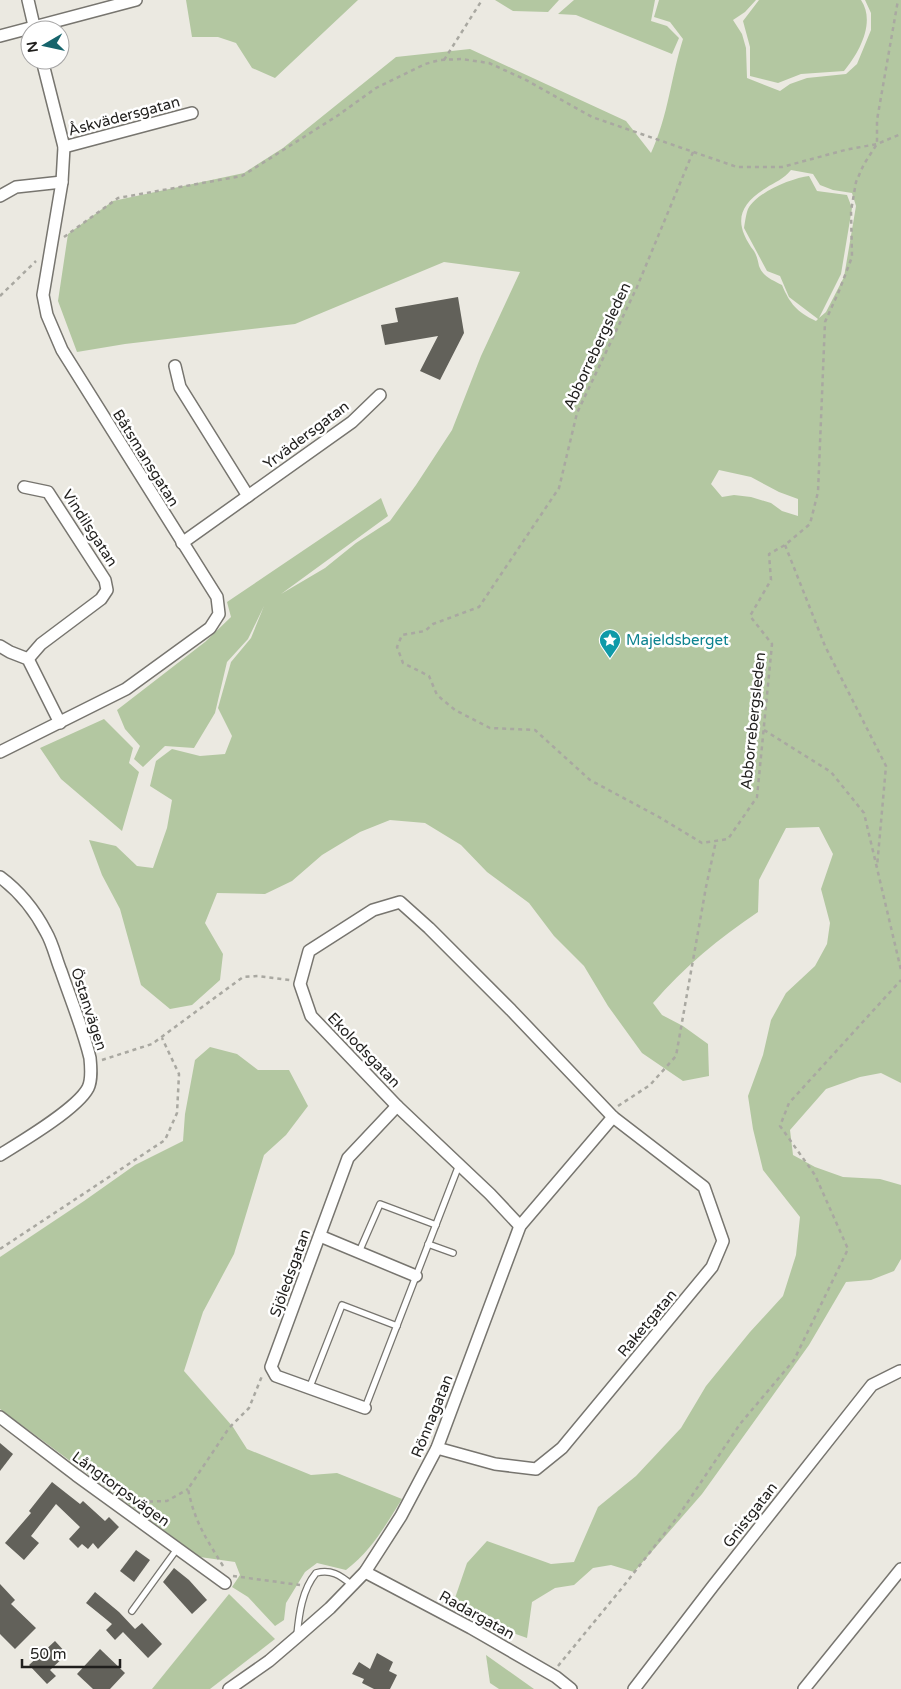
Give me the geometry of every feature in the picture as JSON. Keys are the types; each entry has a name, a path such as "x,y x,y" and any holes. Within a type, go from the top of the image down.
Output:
{"street":[{"path":"28,0 33,20"},
{"path":"64,20 136,0"},
{"path":"0,36 20,31"},
{"name":"Båtsmansgatan","path":"0,752 126,690 210,628 219,614 217,597 62,350 51,326 43,295 62,182 64,147 45,70"},
{"name":"Åskvädersgatan","path":"64,147 192,113"},
{"path":"0,196 16,186 62,182"},
{"path":"175,366 180,387 248,496"},
{"name":"Yrvädersgatan","path":"182,543 352,422 380,395"},
{"name":"Vindilsgatan","path":"24,487 48,492 105,580 107,590 101,599 41,644 28,659"},
{"path":"0,646 28,659 60,723"},
{"name":"Östanvägen","path":"0,877 11,885 26,902 47,933 71,1000 90,1064 91,1074 88,1088 74,1103 36,1132 0,1155"},
{"name":"Ekolodsgatan","path":"520,1226 397,1106 311,1016 300,984 309,951 373,910 400,902 429,928 611,1115"},
{"name":"Sjöledsgatan","path":"273,1372 271,1367 348,1158 397,1106"},
{"name":"Rönnagatan","path":"229,1689 269,1661 297,1637 330,1608 365,1572 401,1516 437,1448 520,1226 611,1115"},
{"name":"Raketgatan","path":"437,1448 495,1464 536,1469 562,1448 712,1267 723,1241 704,1188 611,1115"},
{"path":"320,1236 416,1276"},
{"name":"Gnistgatan","path":"634,1689 872,1385 900,1371"},
{"path":"273,1372 276,1376 309,1389 365,1408"},
{"name":"Långtorpsvägen","path":"0,1418 177,1549 227,1579"},
{"path":"804,1689 901,1569"},
{"name":"Radargatan","path":"365,1572 551,1674 571,1689"}],"lane":[{"path":"365,1408 459,1165"},
{"path":"359,1252 380,1204 436,1225"},
{"path":"428,1244 453,1253"},
{"path":"309,1389 342,1305 397,1326"},
{"path":"132,1610 177,1549"},
{"path":"297,1637 299,1616 308,1586 316,1573 326,1570 339,1575 352,1585"}],"path":[{"path":"444,60 482,0"},
{"path":"877,144 877,120 898,0"},
{"path":"0,296 52,246 118,198 242,176 337,116 376,88 424,64 444,60 461,59 489,62 526,80 592,117 738,167 782,167 845,150 877,144 901,134"},
{"name":"Abborrebergsleden","path":"693,152 638,287 577,413 558,488 480,607 433,624 425,631 402,635 397,647 403,663 429,676 437,695 455,710 490,728 535,730 590,780 659,817 702,843 728,839 757,797 772,644 750,616 771,580 769,554 784,545 810,524 818,492 825,322 840,291 852,257 851,211 856,182 864,164 877,144"},
{"path":"784,545 825,646 886,766 876,867"},
{"path":"764,730 831,772 864,813 901,970"},
{"path":"611,1115 650,1085 676,1056 716,841"},
{"path":"90,1064 152,1044 243,977 258,976 301,981"},
{"path":"551,1674 679,1515 740,1424 794,1360 848,1249 815,1175 780,1126 789,1103 901,980"},
{"path":"0,1248 166,1140 177,1113 179,1074 162,1038"},
{"path":"124,1509 129,1502 167,1501 188,1489 229,1428 249,1408 261,1377 273,1372"},
{"path":"188,1489 199,1527 225,1568"},
{"path":"227,1579 308,1586"}],"green space":[{"path":"186,0 358,0 275,78 252,68 236,43 218,37 192,37"},
{"path":"495,0 559,0 548,12 513,11"},
{"path":"574,0 655,0 651,21 667,26 679,38 672,54 576,15 558,14"},
{"path":"659,0 756,0 745,12 733,20 742,34 746,48 747,78 780,91 790,84 807,78 846,74 857,64 871,30 871,13 865,0 901,0 901,1083 881,1073 860,1077 826,1089 790,1130 793,1155 815,1167 843,1177 880,1179 901,1185 901,1259 894,1271 871,1280 846,1282 809,1345 702,1494 634,1572 611,1565 593,1568 574,1585 555,1588 532,1602 527,1638 482,1622 455,1598 467,1563 487,1541 551,1564 574,1562 598,1507 636,1476 681,1428 706,1386 750,1332 783,1296 796,1255 800,1217 763,1170 753,1129 748,1096 763,1055 771,1020 786,993 815,966 827,944 830,923 821,889 833,854 819,827 786,828 759,880 758,912 702,954 653,1003 662,1015 683,1026 708,1044 709,1076 683,1081 642,1053 608,1006 584,966 554,936 529,903 487,872 461,845 425,823 390,820 360,832 322,855 292,881 265,894 217,893 205,923 223,954 220,980 192,1005 170,1009 141,985 120,909 102,875 89,840 116,846 137,866 153,868 167,828 172,800 150,786 156,761 172,749 200,756 225,754 232,736 218,708 231,662 251,638 264,606 248,639 227,662 215,713 194,748 165,746 143,767 134,759 140,746 125,729 117,710 205,642 231,617 227,602 381,498 388,516 281,594 325,568 356,543 390,521 452,430 481,356 520,272 444,262 295,324 125,344 77,352 58,301 68,234 113,201 244,173 283,148 396,57 470,49 626,121 651,153 665,111 683,39 670,22 654,17","holes":["791,170 813,174 820,185 833,190 852,193 856,206 844,277 826,312 819,318 841,274 852,208 847,195 817,191 809,176 785,183 767,192 759,197 747,211 744,228 767,271 780,276 789,297 818,319 816,321 795,307 788,297 782,285 763,273 741,224 744,209 749,202","719,470 751,477 779,492 798,499 798,516 782,511 771,503 751,497 734,495 722,497 711,484"]},
{"path":"759,0 861,0 867,18 864,37 844,71 801,74 778,83 750,76 750,47 743,21"},
{"path":"104,719 133,748 129,763 139,772 122,831 61,779 40,748"},
{"path":"210,1047 237,1054 258,1070 289,1070 308,1106 286,1135 264,1155 234,1254 203,1312 184,1371 233,1427 247,1449 311,1475 337,1473 402,1499 371,1546 346,1570 317,1563 305,1572 286,1603 284,1620 275,1626 248,1597 232,1587 240,1575 235,1562 200,1557 0,1409 0,1257 135,1165 183,1141 185,1114 195,1060"},
{"path":"229,1594 275,1639 210,1689 152,1689"},
{"path":"486,1655 534,1689 499,1689 490,1683"}],"building":[{"path":"458,297 464,333 440,380 420,371 438,336 385,345 381,325 398,322 395,308"},
{"path":"0,1443 13,1454 0,1471"},
{"path":"52,1482 80,1504 83,1501 105,1521 109,1517 119,1527 98,1549 93,1543 88,1549 82,1544 78,1548 69,1539 80,1527 56,1504 31,1536 39,1543 24,1560 5,1543 31,1513 29,1511"},
{"path":"136,1550 150,1560 134,1582 120,1571"},
{"path":"174,1568 189,1580 207,1600 192,1614 163,1582"},
{"path":"0,1584 15,1600 11,1604 36,1628 15,1649 0,1634"},
{"path":"95,1592 119,1612 135,1629 142,1623 162,1644 148,1658 123,1632 115,1640 106,1630 112,1624 86,1603"},
{"path":"55,1641 67,1654 50,1670 56,1676 47,1684 29,1665"},
{"path":"100,1649 125,1673 110,1689 93,1689 77,1674"},
{"path":"377,1653 393,1662 389,1671 397,1675 390,1689 374,1689 362,1683 364,1679 352,1674 359,1662 370,1669"}],"place":[{"name":"Majeldsberget","path":"610,659"}]}
